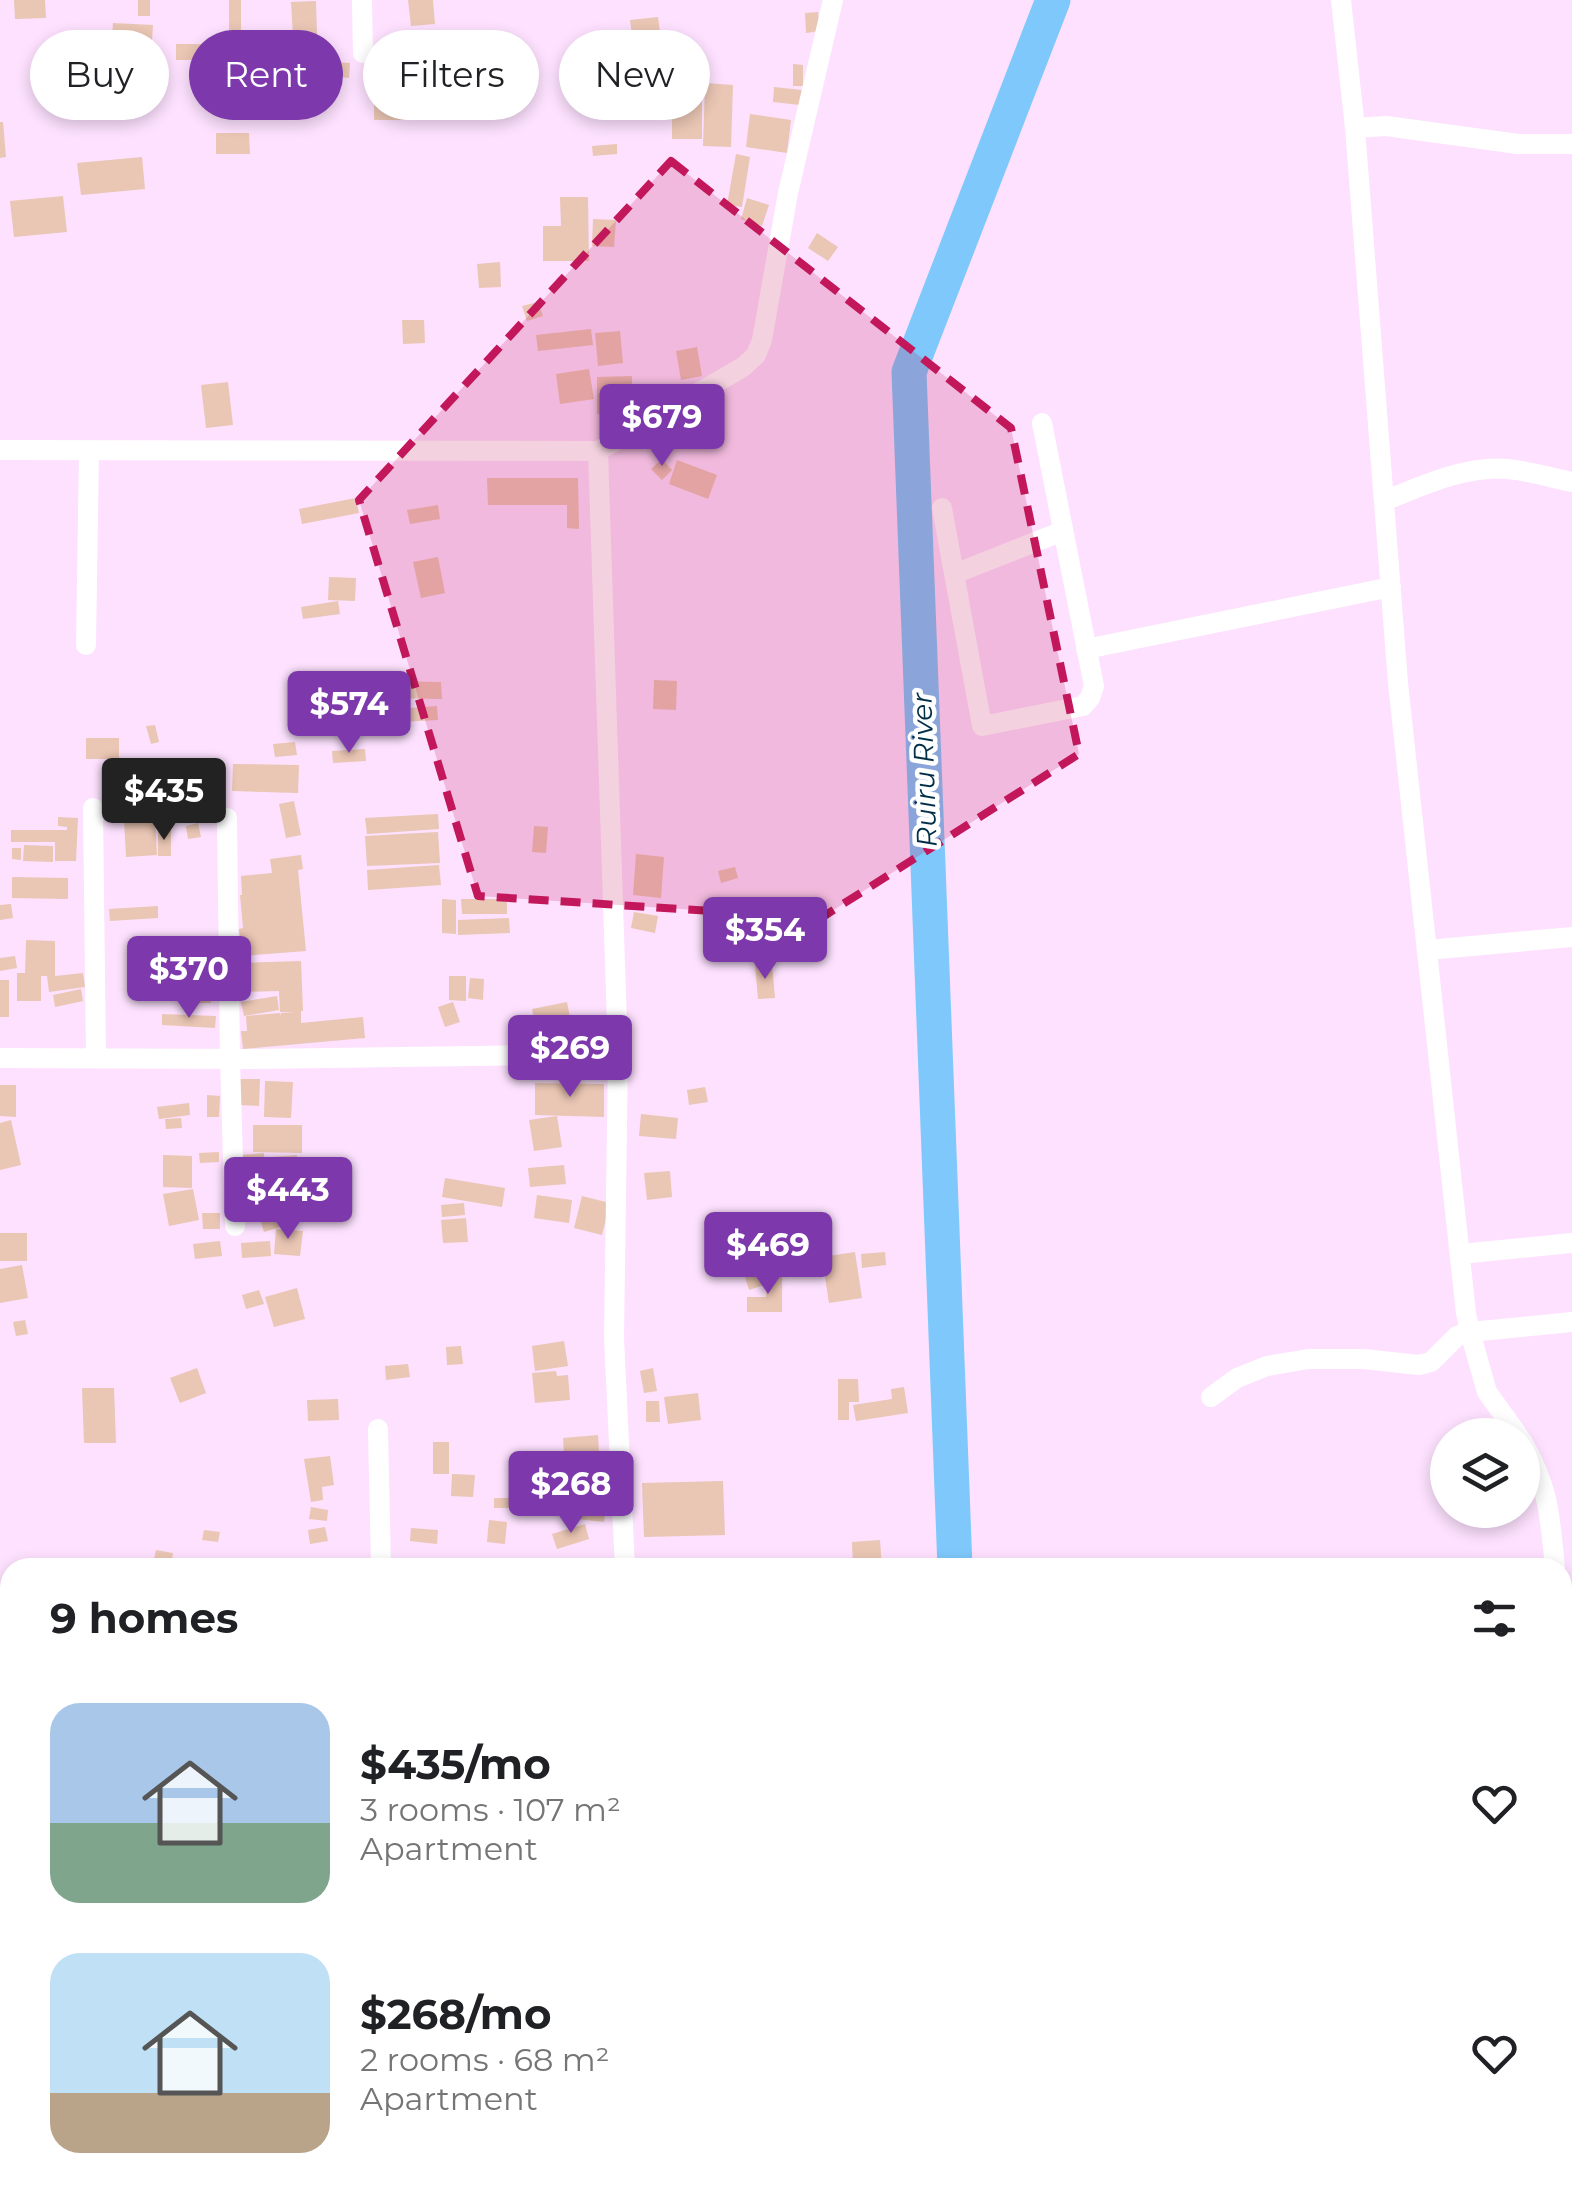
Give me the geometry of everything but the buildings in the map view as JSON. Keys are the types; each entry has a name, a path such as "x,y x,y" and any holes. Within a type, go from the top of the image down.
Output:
{"street":[{"path":"362,0 363,53"},
{"path":"0,450 598,452 756,356 833,0"},
{"path":"1341,0 1356,128 1398,682 1460,1254 1470,1332 1487,1392 1506,1418"},
{"path":"1356,128 1386,126 1518,144 1572,144"},
{"path":"942,508 982,726 1082,706 1094,686 1042,424"},
{"path":"86,645 89,451"},
{"path":"598,452 618,1054 614,1338 624,1558"},
{"path":"1384,502 1428,483 1482,469 1508,469 1572,482"},
{"path":"954,574 1063,531"},
{"path":"1086,650 1391,587"},
{"path":"93,808 96,1058"},
{"path":"227,818 235,1226"},
{"path":"1427,950 1572,937"},
{"path":"0,1058 618,1054"},
{"path":"1460,1254 1572,1243"},
{"path":"1211,1397 1237,1378 1267,1366 1308,1359 1364,1359 1419,1365 1431,1362 1456,1336 1470,1332 1572,1322"},
{"path":"378,1429 381,1558"},
{"path":"1540,1476 1550,1504 1553,1558"}],"highlighted area":[{"path":"671,161 1011,428 1079,754 821,918 478,896 359,500"}],"waterway":[{"name":"Ruiru River","path":"955,1558 909,372 1053,0"}]}
